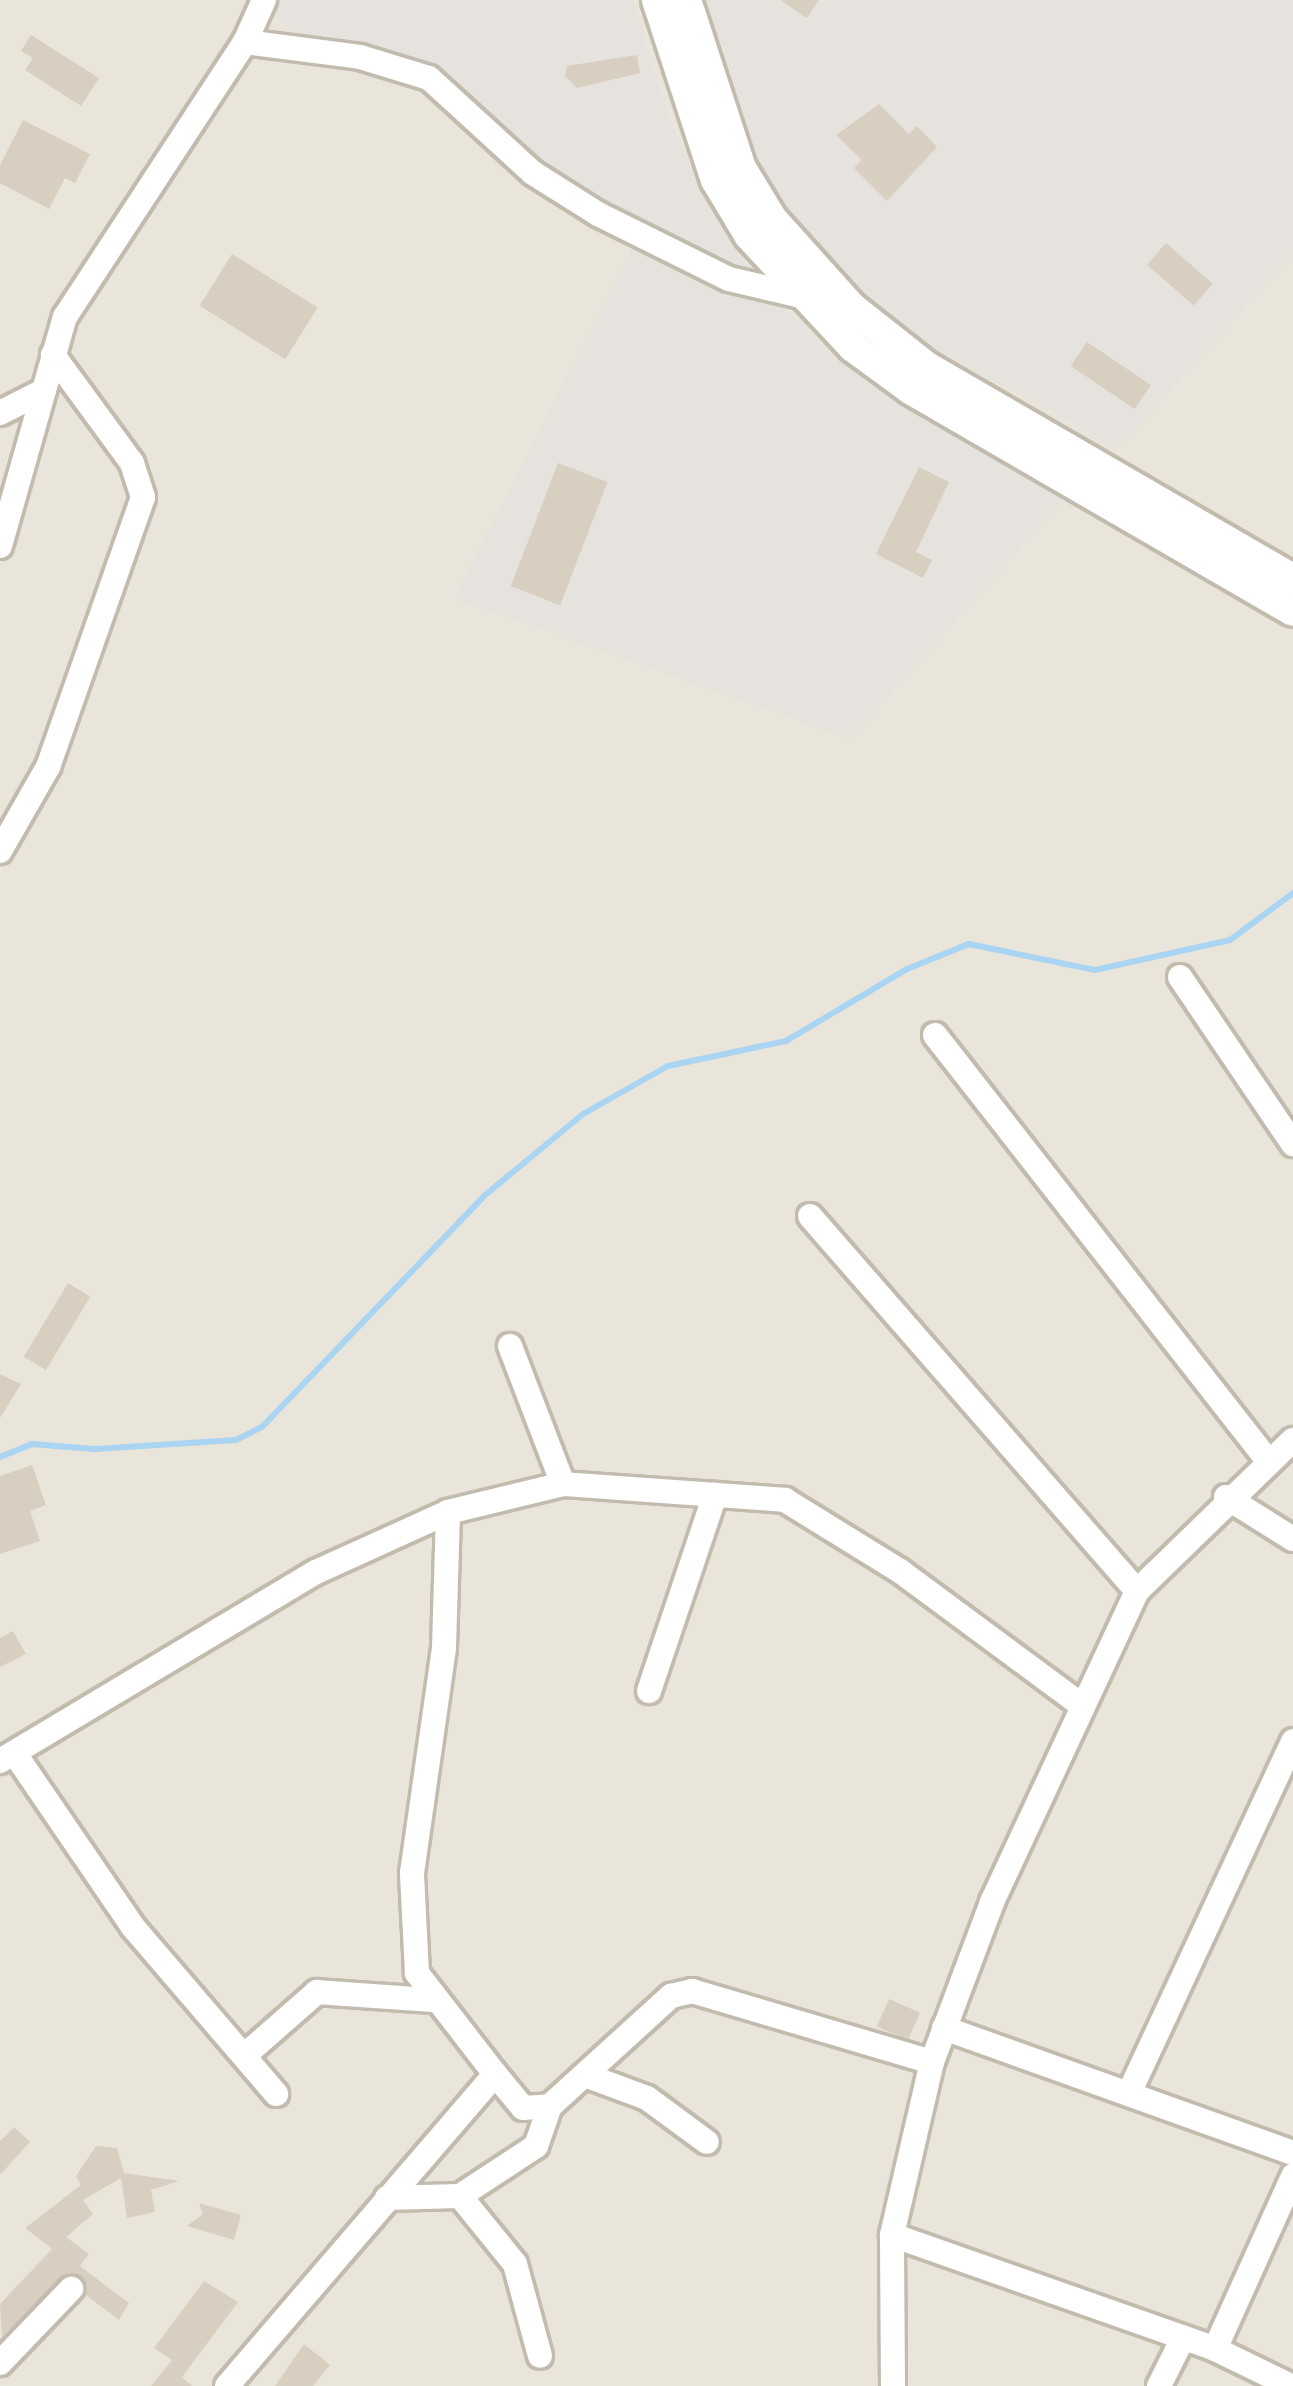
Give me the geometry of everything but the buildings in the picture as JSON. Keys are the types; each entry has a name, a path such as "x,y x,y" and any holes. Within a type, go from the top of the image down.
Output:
{"street":[{"path":"0,546 53,355 93,270 244,42 264,0"},
{"path":"657,0 716,180 749,235 853,347 912,390 1293,611"},
{"path":"686,0 741,168 772,219 851,307 927,367 1293,579"},
{"path":"244,42 360,57 429,78 532,173 598,214 709,271 851,307"},
{"path":"0,851 48,767 143,497 132,463 53,355"},
{"path":"0,413 43,391"},
{"path":"1180,977 1293,1144"},
{"path":"935,1035 1269,1462"},
{"path":"810,1216 1137,1592"},
{"path":"510,1346 563,1484"},
{"path":"893,2386 892,2235 944,2028 1081,1705 1137,1592 1226,1497 1293,1440"},
{"path":"275,2094 133,1927 7,1757 316,1571 448,1512 563,1484 785,1500 900,1571 1081,1705"},
{"path":"649,1690 715,1495"},
{"path":"1226,1497 1293,1539"},
{"path":"448,1512 444,1648 412,1873 417,1973 432,2000 523,2108 550,2106"},
{"path":"1130,2091 1293,1741"},
{"path":"387,2198 460,2196 536,2146 550,2106 671,1996 692,1991 932,2062"},
{"path":"245,2055 316,1992 432,2000"},
{"path":"944,2028 1293,2153"},
{"path":"227,2386 495,2074"},
{"path":"585,2075 647,2098 706,2142"},
{"path":"1215,2349 1293,2176"},
{"path":"460,2196 515,2264 540,2356"},
{"path":"892,2235 1215,2349 1291,2386"},
{"path":"0,2363 71,2289"},
{"path":"1159,2386 1183,2338"}],"shaded area":[{"path":"0,0 1293,0 1293,2386 0,2386"},
{"path":"276,0 632,0 673,129 709,206 757,279 836,359 1067,495 850,739 455,598 642,229 576,194 453,90 302,38 272,12"},
{"path":"691,0 1293,0 1293,253 1119,448 940,352 866,299 809,240 760,168"}],"waterway":[{"path":"0,1457 32,1444 95,1449 236,1440 262,1427 484,1196 583,1114 668,1066 786,1041 907,969 969,944 1095,970 1230,940 1293,893"}]}
